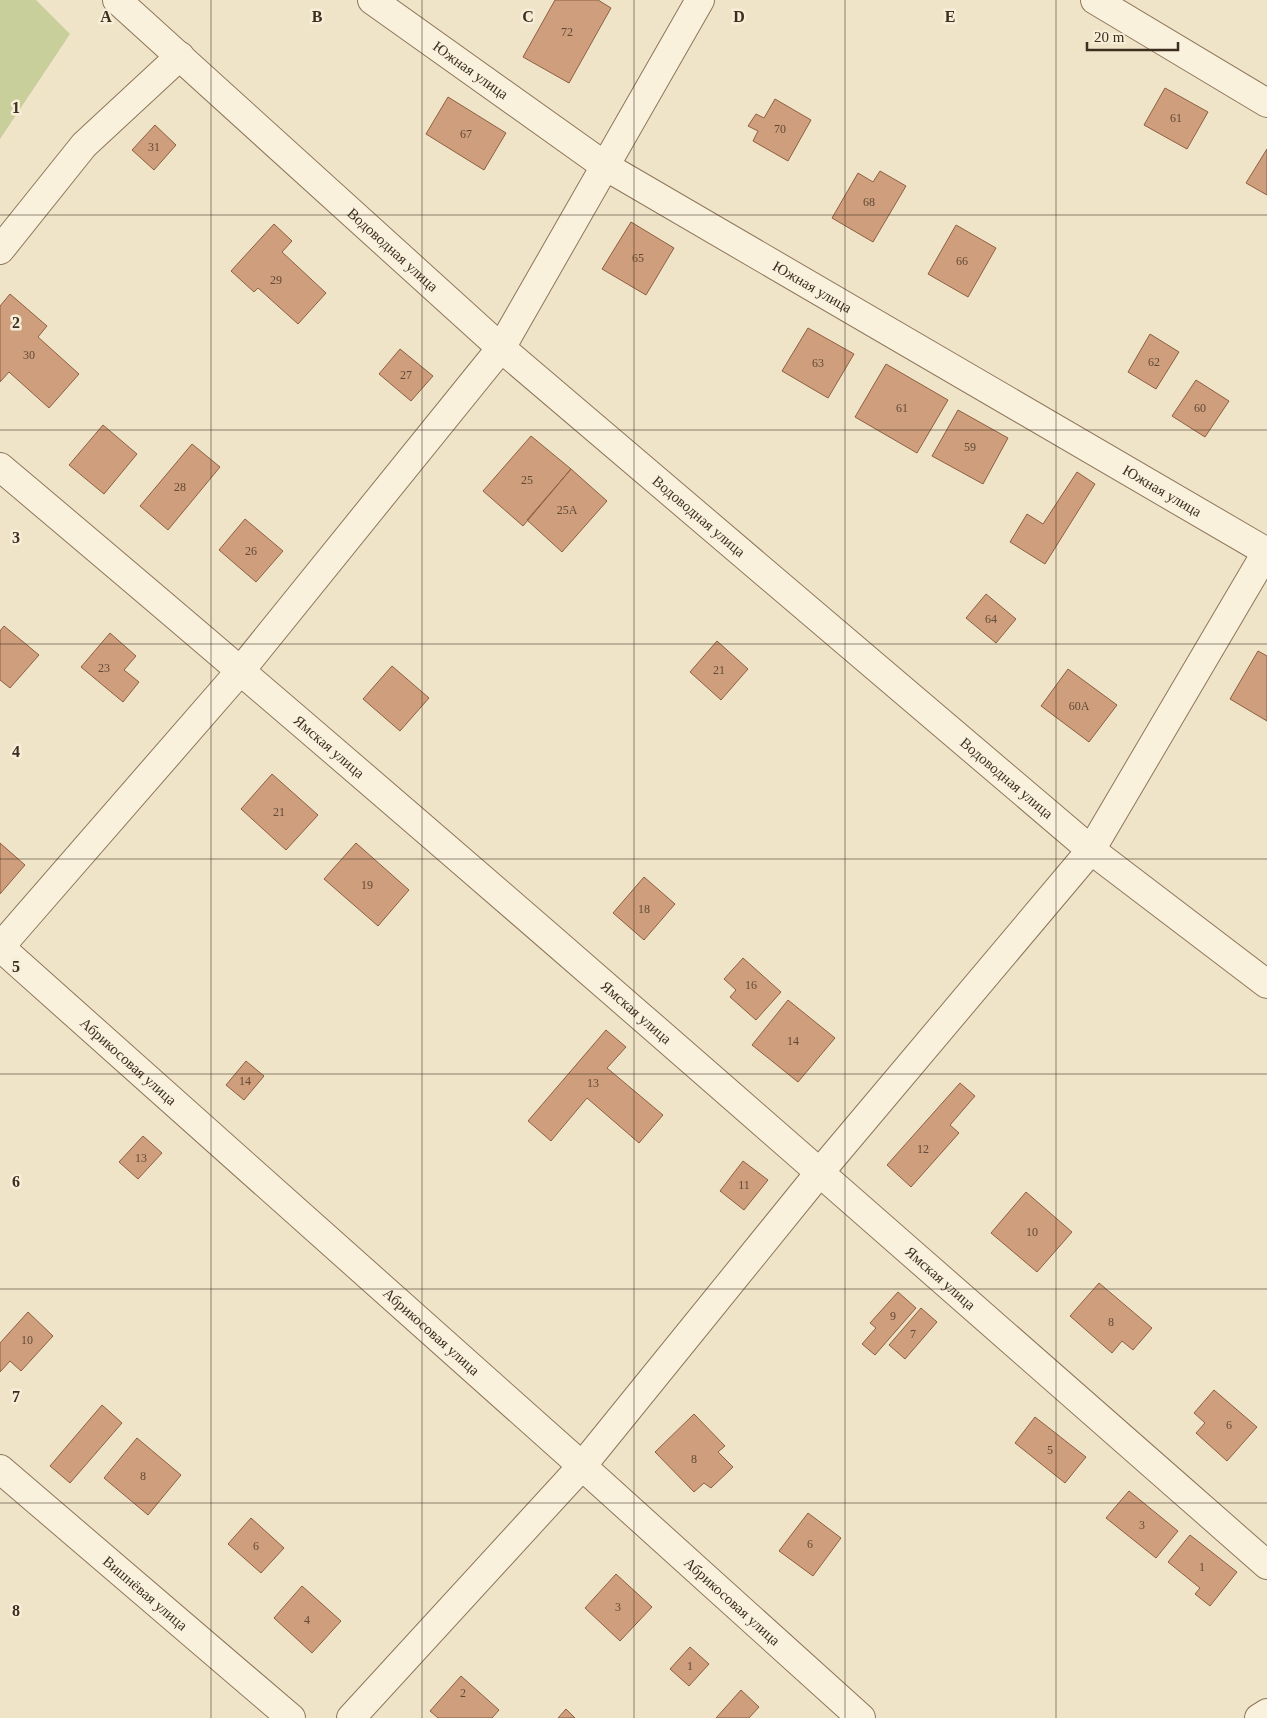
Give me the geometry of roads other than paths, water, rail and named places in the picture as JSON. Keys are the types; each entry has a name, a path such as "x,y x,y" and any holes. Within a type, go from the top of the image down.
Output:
{"street":[{"name":"Водоводная улица","path":"117,0 501,348 1091,850 1267,984"},
{"name":"Южная улица","path":"372,0 605,166 1267,552"},
{"path":"0,947 241,670 501,348 700,0"},
{"path":"1095,0 1267,103"},
{"path":"0,250 84,145 180,56"},
{"name":"Ямская улица","path":"0,467 241,670 820,1172 1267,1564"},
{"path":"351,1718 582,1466 820,1172 1091,850 1267,552"},
{"name":"Абрикосовая улица","path":"0,947 582,1466 860,1718"},
{"name":"Вишнёвая улица","path":"0,1469 291,1718"},
{"path":"1259,1718 1267,1713"}]}
